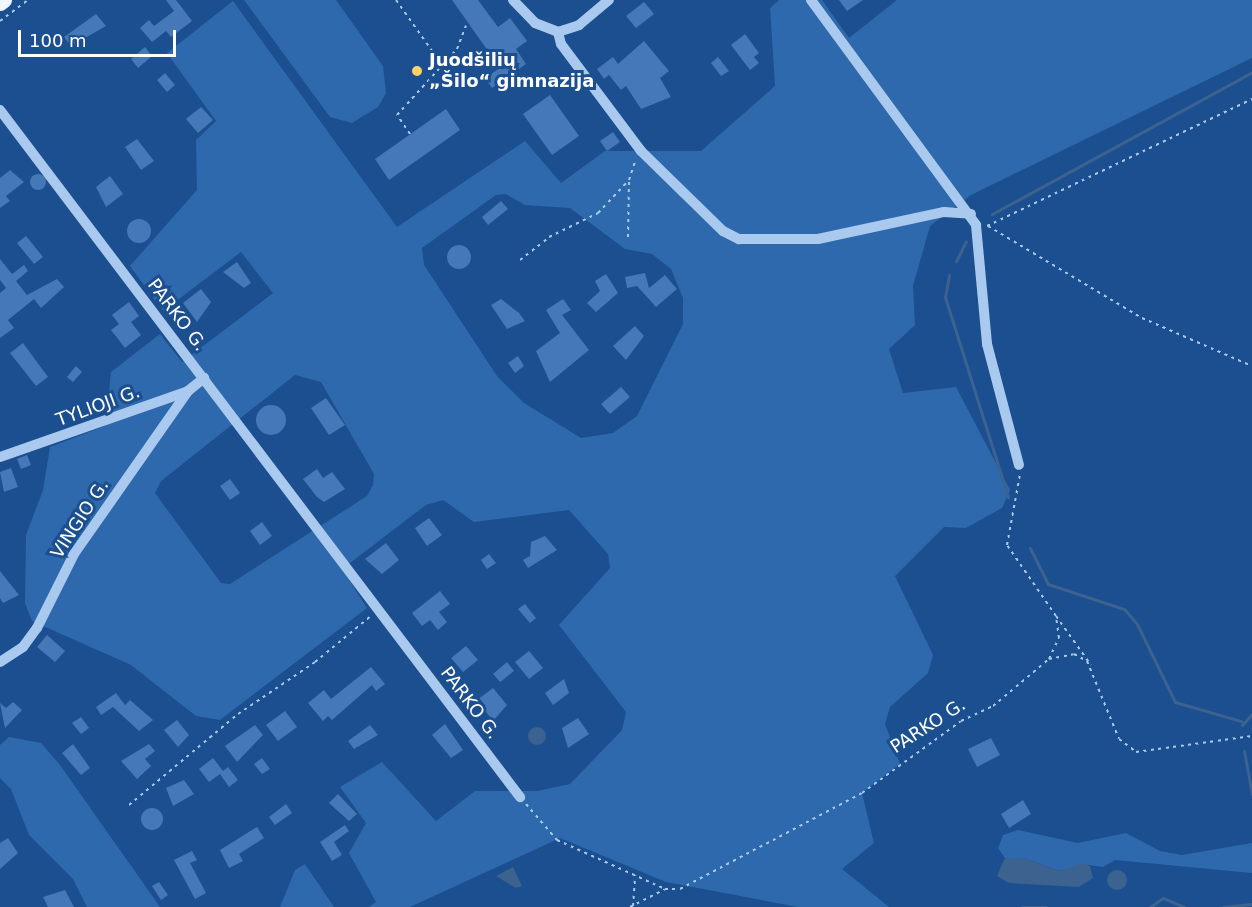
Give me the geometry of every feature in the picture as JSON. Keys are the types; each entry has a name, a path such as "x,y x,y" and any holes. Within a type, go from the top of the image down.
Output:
{"street":[{"path":"513,0 535,23 558,32 579,25 609,0"},
{"path":"811,0 976,225 987,344 1019,465"},
{"path":"558,32 561,44 641,151 723,231 739,239 818,239 944,212 970,214"},
{"name":"PARKO G.","path":"0,110 520,797"},
{"name":"TYLIOJI G.","path":"0,457 188,391 204,378"},
{"name":"VINGIO G.","path":"0,662 23,647 37,628 74,554 188,391"}],"path":[{"path":"0,21 28,0"},
{"path":"396,0 442,65"},
{"path":"410,134 397,115 457,49 466,26"},
{"path":"988,226 1252,99"},
{"path":"520,260 549,237 598,213 629,180 641,151"},
{"path":"628,237 629,180"},
{"path":"976,225 988,226 1142,318 1252,366"},
{"path":"1019,465 1007,545 1092,667 1126,748 1136,752 1252,736"},
{"path":"129,805 237,714 315,662 378,609"},
{"name":"PARKO G.","path":"631,906 665,889 698,882 862,793 961,721 993,706 1049,659 1059,638 1056,616"},
{"path":"1049,659 1074,654 1092,667"},
{"path":"520,797 557,840 665,889"},
{"path":"631,906 634,875"}],"shaded area":[{"path":"244,0 336,0 383,66 386,93 378,107 352,123 330,117"},
{"path":"779,0 822,0 849,38 897,0 1252,0 1252,58 971,195 930,226 913,286 915,325 889,349 903,393 956,387 1010,490 1002,508 966,528 944,527 895,576 933,655 928,673 890,707 885,724 900,764 862,793 874,843 842,869 889,907 798,907 666,882 560,838 410,907 369,907 376,902 349,853 366,823 340,787 382,762 436,821 475,791 537,791 570,784 622,730 626,712 559,625 610,568 608,554 569,510 474,522 443,500 426,505 342,569 367,608 220,720 196,716 131,665 32,621 25,603 26,535 43,490 50,447 105,426 111,372 160,334 182,362 273,293 241,252 163,311 130,266 197,190 196,140 216,121 167,53 233,1 397,227 525,141 561,183 605,151 701,151 775,86 770,8","holes":["506,194 525,205 570,208 625,249 652,254 671,269 683,298 683,324 637,416 613,433 581,438 524,403 497,376 424,265 422,248 496,195","295,375 321,382 374,474 373,485 367,496 230,584 221,583 155,493 161,481"]},
{"path":"537,727 543,730 546,736 543,742 537,745 531,742 528,736 531,730"},
{"path":"9,737 41,743 60,765 160,907 87,907 73,879 29,835 11,789 0,778 0,745"},
{"path":"1018,830 1078,843 1126,833 1160,851 1182,855 1252,843 1252,873 1115,860 1103,867 1081,864 1060,871 1023,858 1005,858 998,848 1003,835"},
{"path":"1005,858 1023,858 1060,871 1081,863 1090,866 1093,878 1079,887 1009,883 997,876"},
{"path":"305,864 334,907 280,907 295,870"},
{"path":"513,867 522,886 516,888 496,876"},
{"path":"1117,870 1124,873 1127,880 1124,887 1117,890 1110,887 1107,880 1110,873"}],"building":[{"path":"166,0 176,0 192,21 171,37 166,31 152,42 140,28 149,20 154,26 174,11"},
{"path":"452,0 478,0 498,27 510,18 527,41 516,49 526,64 492,88 485,78 500,68"},
{"path":"839,0 863,0 847,11"},
{"path":"644,2 654,14 636,28 626,16"},
{"path":"96,14 106,26 71,46 64,37"},
{"path":"745,34 759,53 754,57 759,63 750,70 731,45"},
{"path":"644,41 669,71 660,78 671,97 641,109 626,86 621,90 609,75 604,79 597,69 613,57 618,64"},
{"path":"145,47 152,56 138,68 131,59"},
{"path":"718,57 729,71 721,76 711,63"},
{"path":"165,73 175,85 167,92 157,80"},
{"path":"550,95 579,136 552,155 523,114"},
{"path":"201,107 213,120 198,133 186,119"},
{"path":"446,109 460,130 389,180 375,159"},
{"path":"613,132 620,142 607,151 600,141"},
{"path":"137,139 154,161 141,170 125,147"},
{"path":"10,170 24,182 6,196 10,201 0,208 0,178"},
{"path":"35,174 41,174 46,182 44,188 35,190 30,185 30,179"},
{"path":"110,176 123,194 106,207 96,187"},
{"path":"501,201 508,209 488,225 482,217"},
{"path":"139,219 148,222 151,231 148,240 139,243 130,240 127,231 130,222"},
{"path":"26,236 43,257 34,264 17,243"},
{"path":"459,245 468,248 471,257 468,266 459,269 450,266 447,257 450,248"},
{"path":"0,259 12,274 24,265 28,271 16,281 27,295 57,279 64,287 41,308 34,299 8,320 14,328 0,338 0,293 6,288 0,280"},
{"path":"237,262 251,283 244,288 223,272"},
{"path":"645,273 649,288 665,275 677,289 656,307 637,286 627,288 625,277"},
{"path":"606,274 618,293 596,312 587,303 600,291 595,281"},
{"path":"201,289 211,302 197,322 183,303"},
{"path":"501,299 519,313 525,321 507,329 491,305"},
{"path":"563,299 571,310 562,315 589,350 550,382 536,351 560,333 546,310"},
{"path":"129,302 139,316 131,322 141,335 125,348 111,330 119,324 112,315"},
{"path":"635,326 644,336 626,360 613,346"},
{"path":"23,343 48,377 36,386 10,353"},
{"path":"518,356 524,366 515,373 508,363"},
{"path":"76,366 82,372 73,382 67,377"},
{"path":"621,387 630,397 610,414 601,404"},
{"path":"326,398 345,425 329,435 311,408"},
{"path":"271,405 277,406 285,414 285,426 277,434 271,435 265,434 257,426 256,420 257,414 265,406"},
{"path":"27,455 31,465 21,469 17,459"},
{"path":"11,468 18,487 4,492 0,472"},
{"path":"317,469 323,478 332,472 345,489 324,502 317,497 303,479"},
{"path":"230,479 240,493 230,500 220,486"},
{"path":"429,518 442,535 427,546 415,528"},
{"path":"262,522 272,536 260,545 250,531"},
{"path":"545,536 557,550 528,568 523,560 530,556 531,542"},
{"path":"386,543 399,560 382,574 365,559"},
{"path":"489,554 496,563 487,569 481,560"},
{"path":"0,571 19,595 3,603 0,598"},
{"path":"440,591 450,604 439,612 447,622 438,630 430,620 422,626 412,613"},
{"path":"525,604 536,618 530,623 518,609"},
{"path":"47,635 65,651 55,662 37,647"},
{"path":"466,646 478,660 463,672 451,658"},
{"path":"529,651 543,668 529,679 515,662"},
{"path":"507,662 514,671 500,682 493,674"},
{"path":"371,667 385,684 376,691 372,685 332,720 328,716 323,721 308,703 324,690 331,699"},
{"path":"564,679 569,693 553,705 545,693"},
{"path":"493,688 507,705 493,721 477,700"},
{"path":"116,693 125,705 130,700 153,720 139,731 113,707 101,715 96,707"},
{"path":"13,702 22,710 5,728 0,703 6,708"},
{"path":"285,711 297,727 278,741 266,725"},
{"path":"81,717 89,728 81,734 72,723"},
{"path":"578,718 589,734 568,748 562,728"},
{"path":"177,720 189,735 178,747 164,730"},
{"path":"445,724 463,750 451,758 432,735"},
{"path":"255,725 263,735 237,762 225,746"},
{"path":"370,725 378,735 354,749 348,741"},
{"path":"991,738 1000,755 977,767 968,749"},
{"path":"73,744 90,768 81,775 62,753"},
{"path":"149,744 155,751 145,759 151,766 137,779 121,761"},
{"path":"213,758 223,771 228,767 238,780 229,787 220,774 209,782 199,769"},
{"path":"262,758 270,769 262,774 254,764"},
{"path":"184,780 194,794 173,806 166,788"},
{"path":"338,794 357,814 349,821 329,803"},
{"path":"1023,800 1031,814 1009,828 1001,814"},
{"path":"286,804 292,813 275,825 269,817"},
{"path":"152,808 160,811 163,819 160,827 152,830 144,827 141,819 144,811"},
{"path":"345,825 349,831 334,842 342,855 332,861 320,842"},
{"path":"257,827 264,838 239,854 243,861 229,868 220,850"},
{"path":"8,838 18,853 0,869 0,843"},
{"path":"192,851 197,860 190,863 206,893 195,899 174,860"},
{"path":"159,882 168,895 161,900 152,886"},
{"path":"65,890 74,907 48,907 43,897"}],"waterway":[{"path":"992,214 1252,72"},
{"path":"956,261 966,241"},
{"path":"949,275 945,297 1008,497"},
{"path":"1030,548 1048,584 1124,609 1137,624 1175,702 1241,721"},
{"path":"1242,725 1252,714"},
{"path":"1244,751 1252,794"},
{"path":"1150,907 1163,898 1184,907"},
{"path":"1223,907 1252,904"},
{"path":"1022,907 1046,907"}],"place":[{"name":"Juodšilių „Šilo“ gimnazija","path":"417,71"}]}
